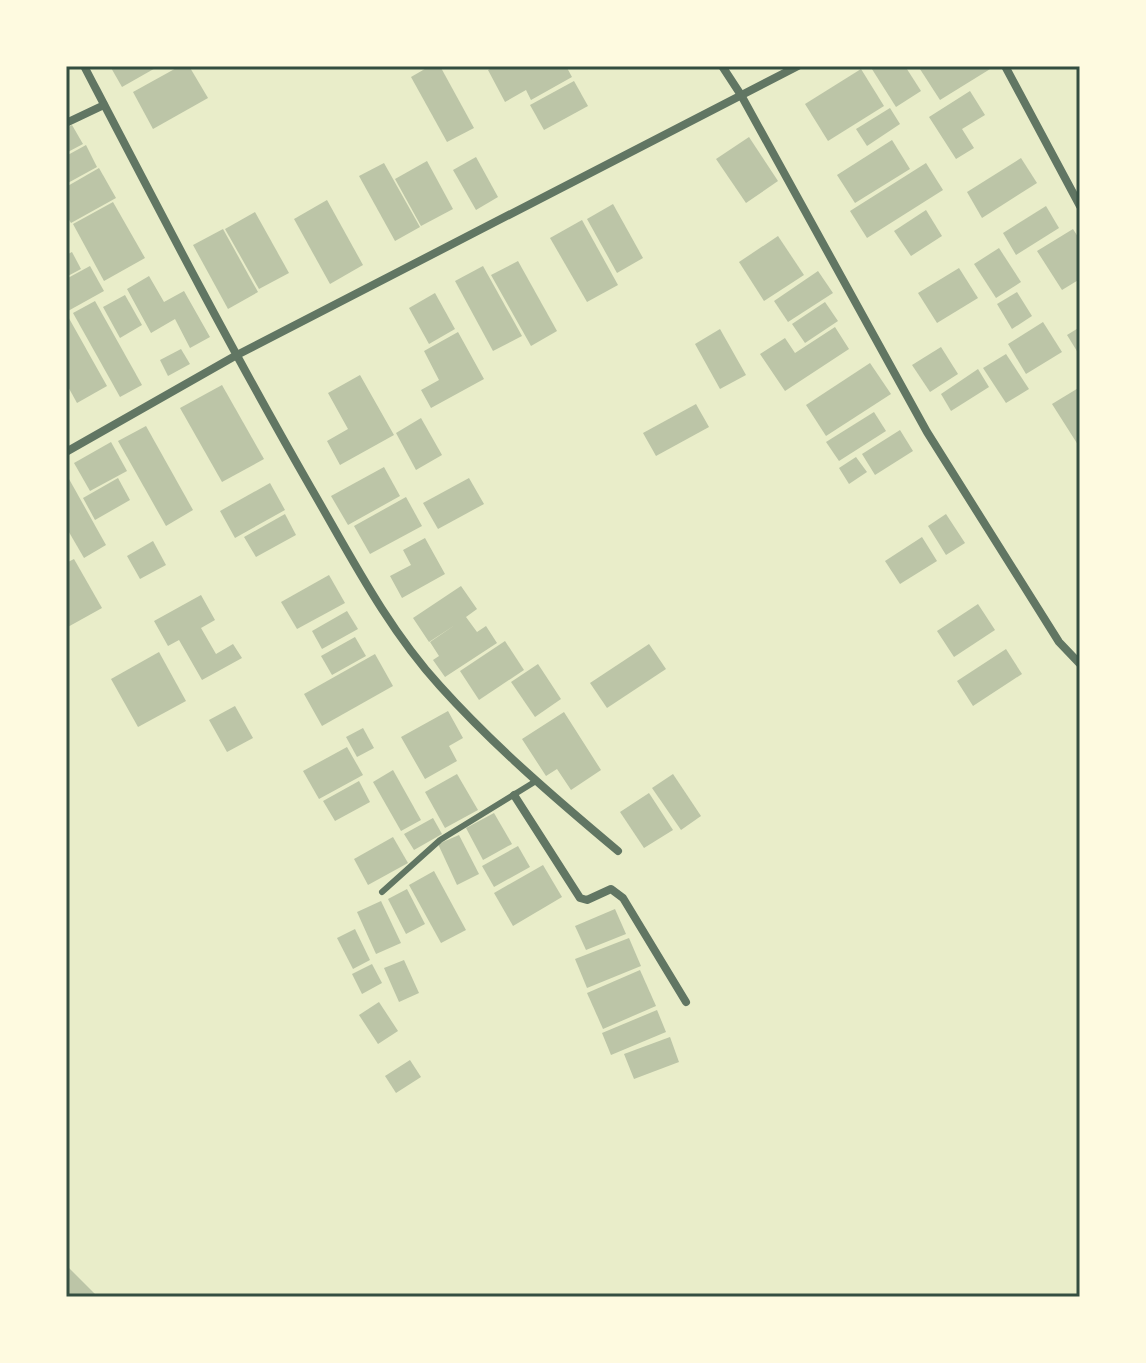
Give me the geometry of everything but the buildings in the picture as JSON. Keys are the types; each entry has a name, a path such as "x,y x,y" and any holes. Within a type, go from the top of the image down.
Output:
{"street":[{"path":"84,66 235,356 369,588 399,633 439,685 536,781 618,851"},
{"path":"722,66 741,95 927,432 1050,629 1080,664"},
{"path":"66,452 235,356 798,66"},
{"path":"1005,66 1080,206"},
{"path":"66,123 104,105"},
{"path":"514,795 580,898 587,900 611,889 623,898 686,1002"}],"lane":[{"path":"382,892 440,840 536,781"}]}
